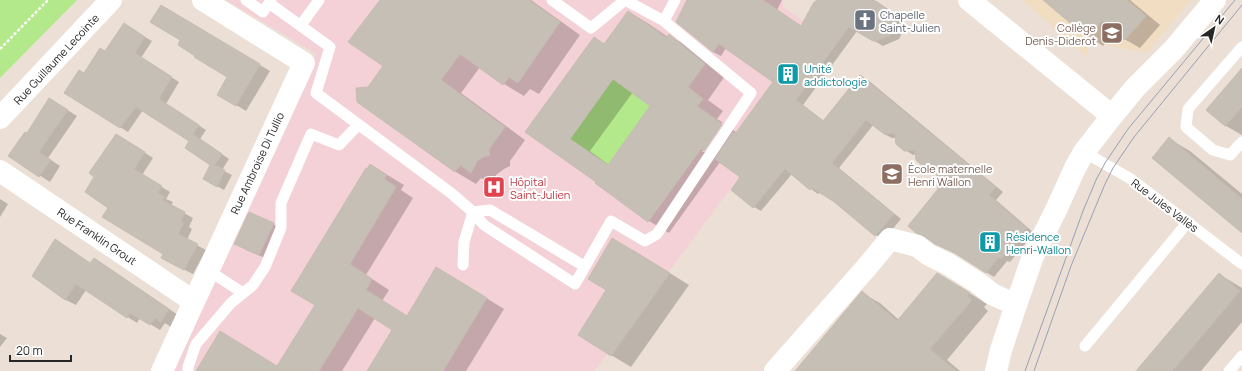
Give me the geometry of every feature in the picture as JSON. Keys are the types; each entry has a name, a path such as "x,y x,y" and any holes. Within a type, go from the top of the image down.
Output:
{"street":[{"name":"Rue Guillaume Lecointe","path":"0,118 111,0"},
{"name":"Rue Ambroise Di Tullio","path":"162,371 304,63 203,0"},
{"path":"970,0 1112,116"},
{"path":"996,371 1001,350 1033,256 1084,152 1135,88 1173,50 1215,0"},
{"name":"Rue Franklin Grout","path":"0,171 193,301"},
{"path":"776,371 890,239 917,246 929,255 948,264 978,283 992,294 1016,305"}],"lane":[{"path":"246,0 263,12 270,1 330,47 316,93 451,193 473,212 484,225 575,284 610,221 645,241 657,234 751,93 664,21 625,0 591,28 552,0"},
{"path":"301,25 319,0"},
{"path":"664,21 675,0"},
{"path":"1242,47 1188,110 1186,127 1213,150 1230,155 1242,142"},
{"path":"188,371 196,344 231,303 253,285 266,267 281,228 281,203 312,134 339,145 358,125"},
{"name":"Rue Jules Vallès","path":"1084,152 1131,179 1242,264"},
{"path":"473,212 490,210 579,263"},
{"path":"463,265 464,242 473,212"},
{"path":"1085,346 1188,222"},
{"path":"207,272 217,276 243,293"},
{"path":"1229,371 1242,356"}],"path":[{"path":"0,49 48,0"}],"shaded area":[{"name":"Hôpital Saint-Julien","path":"226,0 783,0 783,7 838,44 595,371 172,371 217,276 316,54"},
{"name":"Collège Denis-Diderot","path":"1022,0 1191,0 1147,53 1089,42 1087,57"}],"green space":[{"path":"0,0 77,0 0,78"},
{"path":"613,79 650,106 608,165 575,142 568,141"}],"building":[{"path":"380,0 529,0 560,22 518,83 509,77 503,85 460,54 441,80 505,127 489,149 490,155 477,161 471,173 460,165 455,172 357,102 356,88 368,87 383,66 348,42"},
{"path":"687,0 763,0 801,26 814,2 817,0 876,1 893,13 897,23 891,35 877,41 873,41 849,27 796,100 823,121 860,75 996,187 989,195 1027,228 1001,259 999,257 986,273 955,253 916,233 908,226 938,189 936,166 924,167 916,160 915,150 904,151 896,144 895,133 884,134 866,120 832,163 894,214 875,236 833,201 812,188 810,190 785,169 753,208 731,190 740,177 715,159 733,132 735,134 773,82 719,44 713,52 676,22"},
{"path":"1043,0 1127,0 1146,16 1125,40 1102,21 1088,38"},
{"path":"161,5 260,64 236,106 217,95 227,77 194,57 195,56 178,45 180,40 150,22"},
{"path":"628,11 667,38 669,34 705,64 688,87 703,99 697,106 722,124 704,151 701,149 648,222 595,183 596,182 525,132 594,37 604,44","holes":["613,79 650,106 608,165 570,139"]},
{"path":"124,23 145,37 135,53 172,77 159,99 199,125 193,134 222,154 215,165 225,170 217,187 203,179 210,165 185,148 189,141 136,107 120,128 64,93 79,70 84,73 100,48 105,51"},
{"path":"1242,68 1242,107 1225,126 1206,110"},
{"path":"49,98 68,110 39,152 51,160 39,177 8,156 25,132 27,133"},
{"path":"116,134 145,152 134,169 162,186 158,193 165,197 162,200 185,212 181,221 184,223 178,234 198,244 184,270 161,258 163,254 102,217 108,208 85,192 94,177 89,173"},
{"path":"1169,137 1242,199 1242,233 1152,158"},
{"path":"370,164 387,175 384,179 396,187 350,264 372,279 366,290 407,316 436,267 487,298 443,371 367,371 392,330 358,308 319,371 196,371 220,331 277,366 315,305 291,291 366,168 367,169"},
{"path":"249,212 274,223 259,255 234,244"},
{"path":"612,238 670,273 611,356 578,335 606,290 588,279"},
{"path":"55,239 90,263 94,258 169,309 161,322 155,318 150,325 130,313 127,318 76,284 65,300 32,276"},
{"path":"937,273 970,293 967,296 972,300 930,349 956,371 795,371 862,291 897,321"},
{"path":"1219,273 1240,291 1187,354 1172,371 1136,371"}],"tram line":[{"path":"1025,371 1083,211 1105,163 1128,129 1235,0"},
{"path":"1034,371 1071,266 1113,168 1134,137 1242,5"}],"place":[{"name":"Chapelle Saint-Julien","path":"865,20"},
{"name":"Collège Denis-Diderot","path":"1112,33"},
{"name":"Unité addictologie","path":"788,74"},
{"name":"École maternelle Henri Wallon","path":"892,174"},
{"name":"Hôpital Saint-Julien","path":"494,187"},
{"name":"Résidence Henri-Wallon","path":"990,242"}]}
